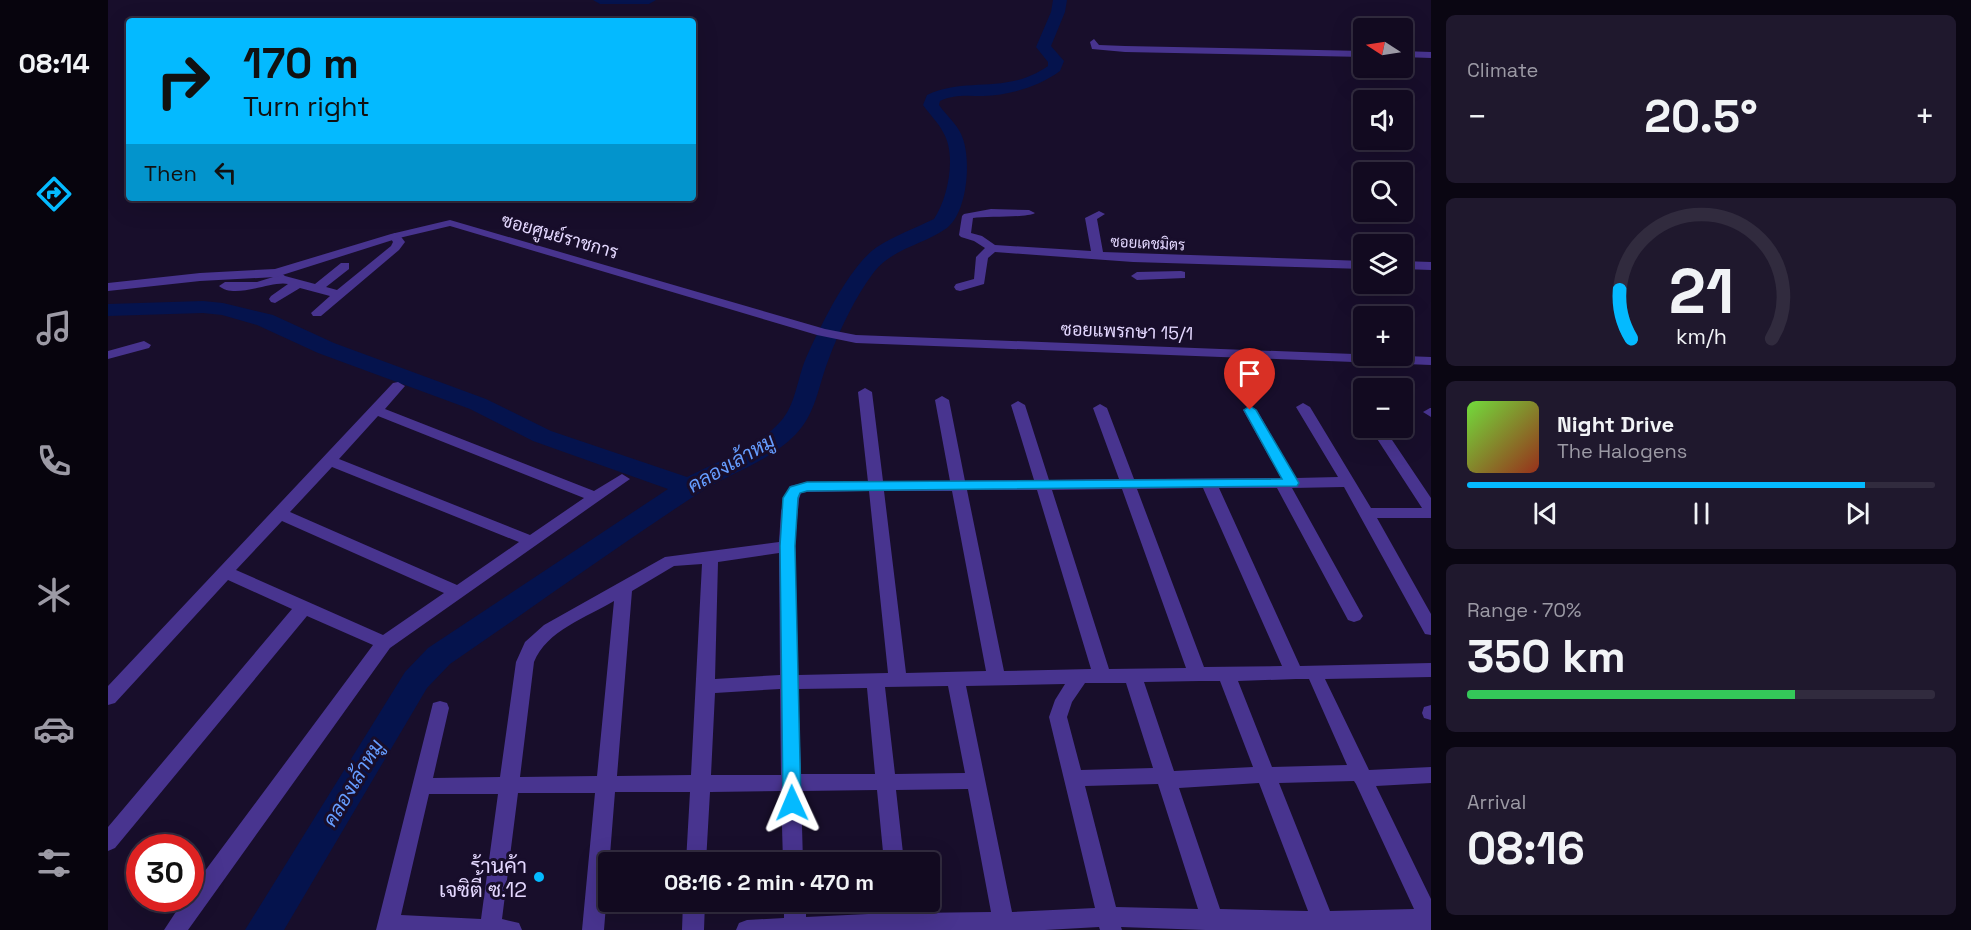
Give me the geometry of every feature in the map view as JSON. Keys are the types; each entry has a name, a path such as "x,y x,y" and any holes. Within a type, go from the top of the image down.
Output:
{"street":[{"path":"1094,42 1095,47 1125,49 1353,54"},
{"path":"1413,54 1431,55"},
{"path":"960,287 980,281 982,256 992,248 978,238 965,235 968,216 991,212 1029,213"},
{"path":"1098,256 1091,218 1099,214"},
{"name":"ซอยศูนย์ราชการ","path":"108,287 200,277 279,276 395,236 436,225 450,224 735,304 822,332"},
{"path":"317,313 395,248 399,242 395,236"},
{"name":"ซอยเดชมิตร","path":"992,248 1199,261 1353,265"},
{"path":"1137,276 1181,280 1199,261"},
{"path":"1413,265 1431,266"},
{"path":"317,288 345,266"},
{"path":"225,286 258,286 279,276 339,294"},
{"path":"275,299 298,283"},
{"name":"ซอยแพรกษา 15/1","path":"822,332 856,339 1431,361"},
{"path":"108,355 144,345"},
{"path":"108,698 398,386"},
{"path":"866,392 898,680"},
{"path":"942,400 996,678"},
{"path":"1018,405 1102,676"},
{"path":"1303,407 1367,513 1431,628"},
{"path":"1100,408 1198,675"},
{"path":"376,410 596,497"},
{"path":"1250,410 1354,616"},
{"path":"1384,438 1431,511"},
{"path":"329,460 531,541"},
{"path":"175,930 384,643 622,479"},
{"path":"794,852 788,682 787,546 790,498 795,490 807,487 1348,482"},
{"path":"1209,484 1294,673"},
{"path":"1367,513 1431,511"},
{"path":"280,514 458,592"},
{"path":"440,708 387,927 497,930 509,786 525,662 531,647 550,630 671,561 710,558 787,546"},
{"path":"697,852 706,686 710,558"},
{"path":"225,572 384,643"},
{"path":"593,930 624,588"},
{"path":"108,843 304,607"},
{"path":"706,686 788,682 1431,670"},
{"path":"1080,677 1064,700 1058,717 1109,923"},
{"path":"956,679 1004,926"},
{"path":"875,681 893,852"},
{"path":"1229,681 1324,926"},
{"path":"747,930 900,918 1004,926 1109,923 1324,926 1430,920 1317,681"},
{"path":"1135,683 1215,924"},
{"path":"1073,778 1431,775"},
{"path":"421,786 976,781"},
{"path":"693,930 694,912"},
{"path":"795,912 795,928"}],"waterway":[{"path":"600,0 649,0"},
{"name":"คลองเล้าหมู","path":"689,487 768,446 788,428 801,411 817,360 843,306 866,269 883,252 941,223 947,215 955,192 958,153 952,132 931,105 933,98 947,93 986,91 1018,86 1042,77 1055,68 1056,61 1043,47 1058,12 1060,0"},
{"path":"108,310 203,307 223,309 265,320 326,348 478,404 542,436 689,487"},
{"name":"คลองเล้าหมู","path":"264,930 416,680 439,656 689,487"}],"place":[{"name":"ร้านค้า เจซิตี้ ซ.12","path":"539,877"}],"route":[{"path":"792,803 787,546 790,498 795,490 807,487 1292,483 1250,410"}]}
